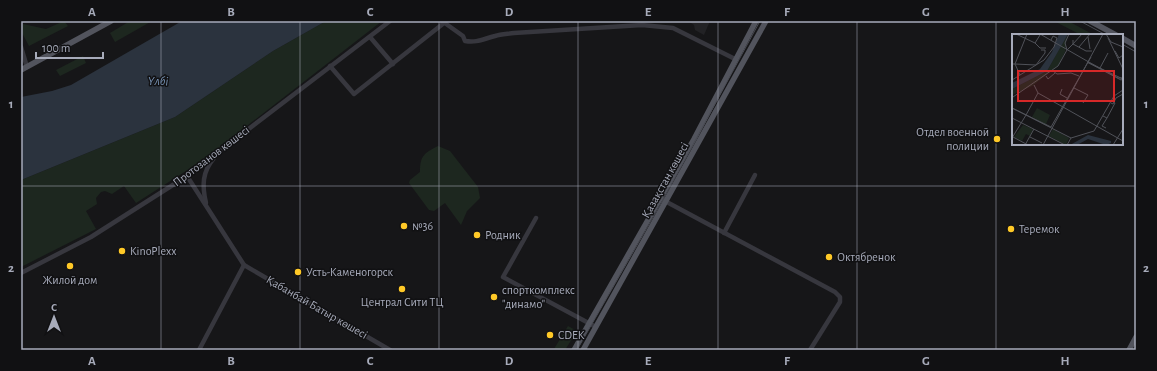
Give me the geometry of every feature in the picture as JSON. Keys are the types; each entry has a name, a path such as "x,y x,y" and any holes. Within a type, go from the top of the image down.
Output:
{"main road":[{"path":"21,70 111,21"},
{"name":"Қазақстан көшесі","path":"574,350 694,139 756,21"},
{"name":"Қазақстан көшесі","path":"583,350 766,21"},
{"path":"1090,21 1114,34"},
{"path":"1123,39 1136,46"},
{"path":"735,59 743,63"},
{"path":"637,238 644,242"},
{"path":"1129,350 1136,337"}],"street":[{"name":"Протозанов көшесі","path":"21,273 91,237 187,176 390,21"},
{"path":"330,66 354,94 393,64 443,22 463,36 465,41 474,42 484,41 495,36 514,33 642,24 673,28 735,59"},
{"path":"370,37 393,64"},
{"path":"21,47 27,67"},
{"path":"206,207 203,183 204,173 219,151"},
{"path":"724,234 756,174"},
{"path":"187,176 244,265 199,350"},
{"path":"660,198 840,296 840,302 810,350"},
{"path":"536,218 503,277 596,327"},
{"name":"Қабанбай Батыр көшесі","path":"244,265 390,350"}],"shaded area":[{"path":"64,21 68,26 29,46 21,31 23,24 46,29"},
{"path":"130,21 152,21 115,42 110,33"},
{"path":"326,21 382,21 203,160 136,203 124,186 112,194 105,191 101,192 96,198 97,204 86,211 96,229 21,267 21,180 175,117 273,51"},
{"path":"688,21 710,21 704,35 695,30 694,25"},
{"path":"1054,21 1068,21 1092,34 1079,34"},
{"path":"83,56 86,63 60,76 56,70"},
{"path":"438,146 450,151 478,187 480,198 467,211 461,225 445,203 434,211 429,210 409,183 410,180 420,172 421,162 426,153"},
{"path":"568,326 577,331 565,350 554,349"}],"water":[{"name":"Үлбі","path":"182,21 326,21 273,51 175,117 21,180 21,97 52,91 71,85"}],"tram line":[{"path":"577,350 663,200 760,21"},
{"path":"1080,21 1104,34"},
{"path":"1123,45 1136,52"}],"place":[{"name":"Отдел военной полиции","path":"997,139"},
{"name":"№36","path":"404,226"},
{"name":"Теремок","path":"1011,229"},
{"name":"Родник","path":"477,235"},
{"name":"KinoPlexx","path":"122,251"},
{"name":"Октябренок","path":"829,257"},
{"name":"Жилой дом","path":"70,266"},
{"name":"Усть-Каменогорск","path":"298,272"},
{"name":"Централ Сити ТЦ","path":"402,289"},
{"name":"спорткомплекс \"динамо\"","path":"494,297"},
{"name":"CDEK","path":"550,335"}]}
